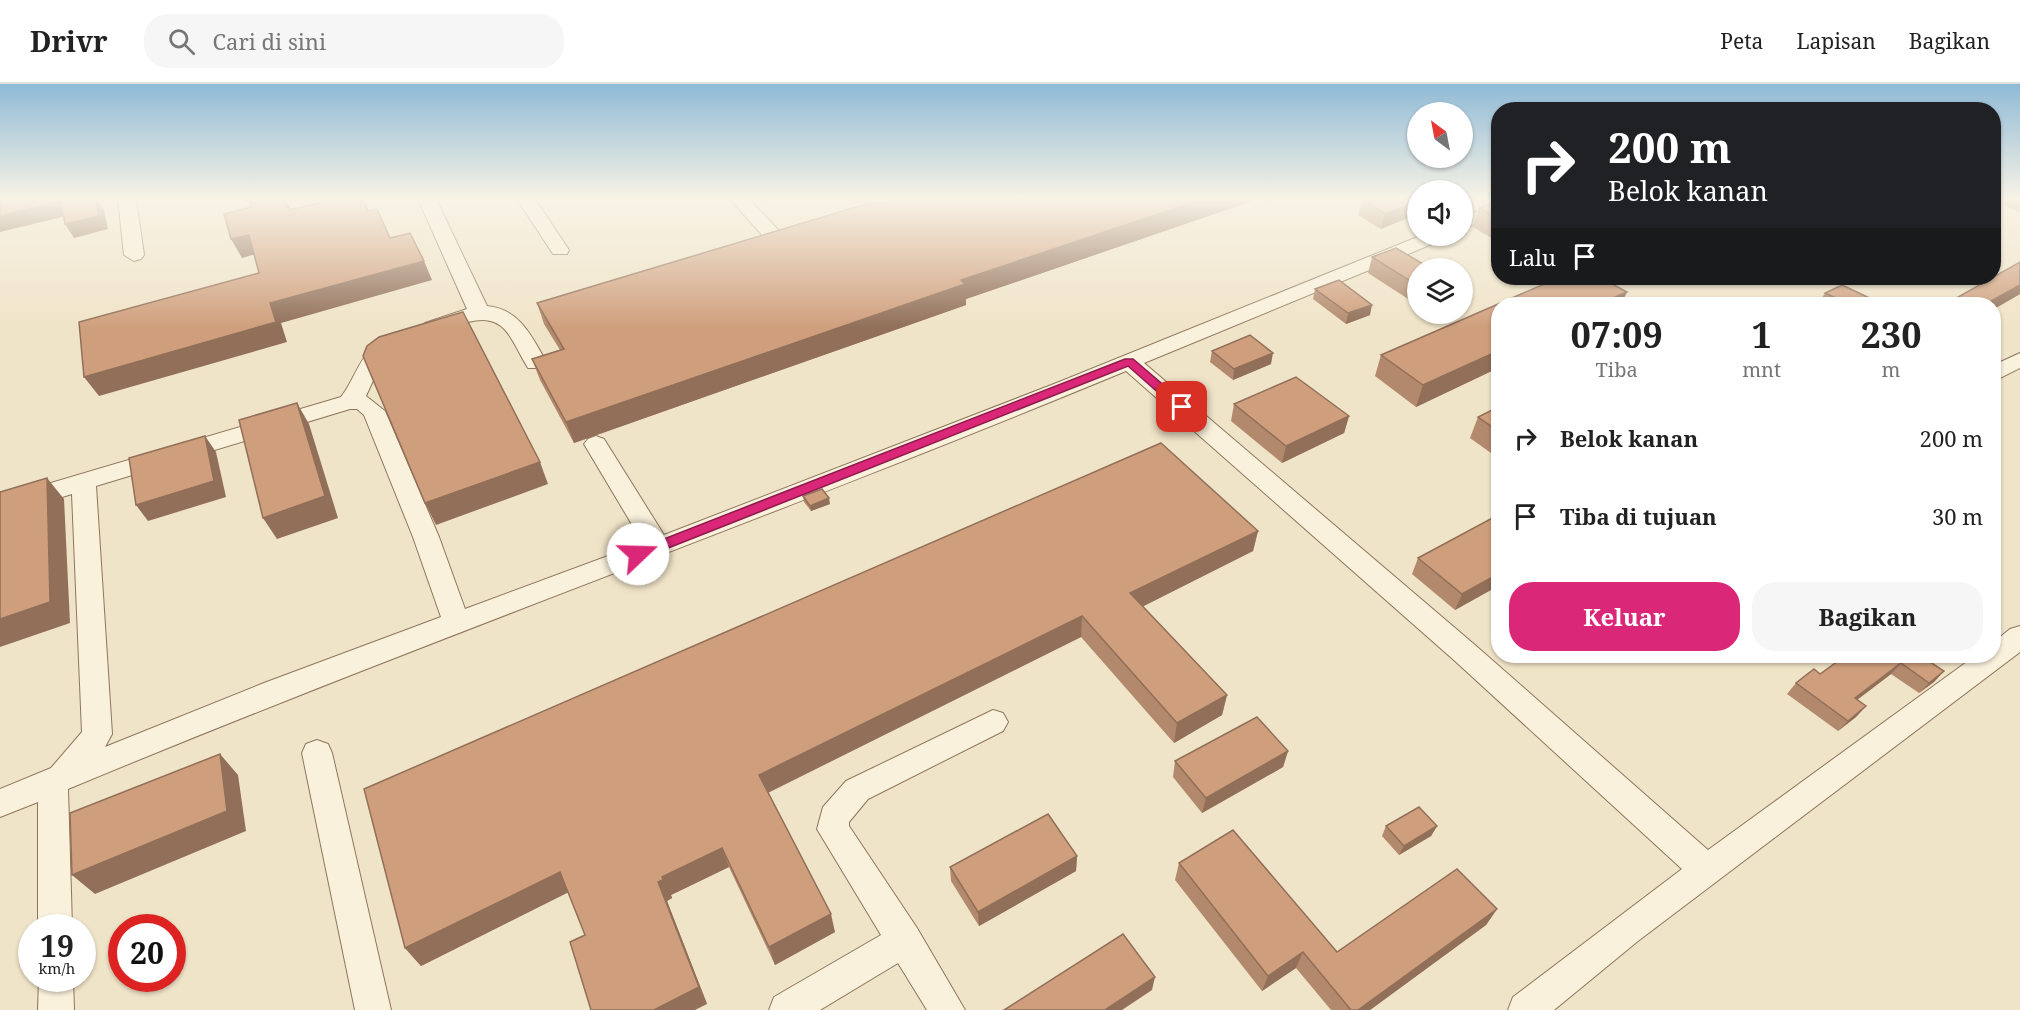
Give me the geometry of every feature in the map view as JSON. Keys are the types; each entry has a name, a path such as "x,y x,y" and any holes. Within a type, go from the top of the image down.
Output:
{"lane":[{"path":"132,242 134,255"},
{"path":"447,242 479,312"},
{"path":"555,242 560,250"},
{"path":"756,246 769,242"},
{"path":"0,803 274,691 658,547 1129,362 1411,246"},
{"path":"349,402 361,387 367,363 381,350 403,338 479,312 492,311 508,318 536,363"},
{"path":"2001,370 2020,359"},
{"path":"1129,362 1465,653 1707,870"},
{"path":"0,507 349,402 362,402 374,411 426,537 456,622"},
{"path":"596,444 658,547"},
{"path":"55,914 53,783 87,750 97,734 84,482"},
{"path":"2001,651 2020,637"},
{"path":"1526,1010 1707,870 1985,663"},
{"path":"946,1010 833,829 834,817 857,790 993,722"},
{"path":"317,753 373,1010"},
{"path":"787,1010 904,940"},
{"path":"56,992 56,1010"}],"building":[{"path":"251,242 415,242 424,261 270,303 276,322 84,377 79,322 259,273"},
{"path":"739,242 1074,242 961,280 965,284 566,422 532,359 564,349 537,303"},
{"path":"1396,248 1413,258 1407,258 1407,279 1372,257"},
{"path":"2020,262 2020,285 1999,297 1958,297 1979,285 2001,285 2001,273"},
{"path":"1339,280 1372,305 1348,313 1315,289"},
{"path":"1542,285 1614,285 1627,292 1615,297 1514,297"},
{"path":"1842,285 1867,297 1833,297 1825,293"},
{"path":"1491,307 1491,354 1423,385 1381,355 1452,324 1473,324 1473,315"},
{"path":"463,312 540,462 425,503 363,356 367,346 379,337"},
{"path":"1250,335 1273,353 1234,369 1212,351"},
{"path":"1296,377 1349,416 1286,446 1234,404"},
{"path":"297,403 325,496 263,518 239,420"},
{"path":"1491,410 1491,426 1478,417"},
{"path":"205,436 214,481 136,505 129,458"},
{"path":"1161,443 1258,531 1130,593 1227,695 1177,723 1082,616 759,775 831,914 769,947 722,848 662,877 663,880 658,882 699,987 654,1010 591,1010 570,942 585,935 560,872 405,948 364,789"},
{"path":"47,478 50,602 0,619 0,492"},
{"path":"822,489 829,498 810,506 803,496"},
{"path":"1491,519 1491,578 1462,594 1418,558"},
{"path":"1835,663 1901,663 1855,698 1866,706 1848,721 1796,683 1814,669 1820,674"},
{"path":"1901,663 1932,663 1944,671 1929,683"},
{"path":"1257,717 1288,751 1206,798 1175,761"},
{"path":"220,754 227,811 72,875 70,813"},
{"path":"1419,807 1437,826 1404,846 1386,826"},
{"path":"1048,814 1077,856 978,912 950,867"},
{"path":"1233,830 1337,952 1457,869 1497,909 1358,1010 1351,1010 1303,952 1268,976 1179,863"},
{"path":"1123,934 1155,977 1105,1010 1004,1010"}],"route":[{"path":"638,554 1129,362 1182,407"}]}
